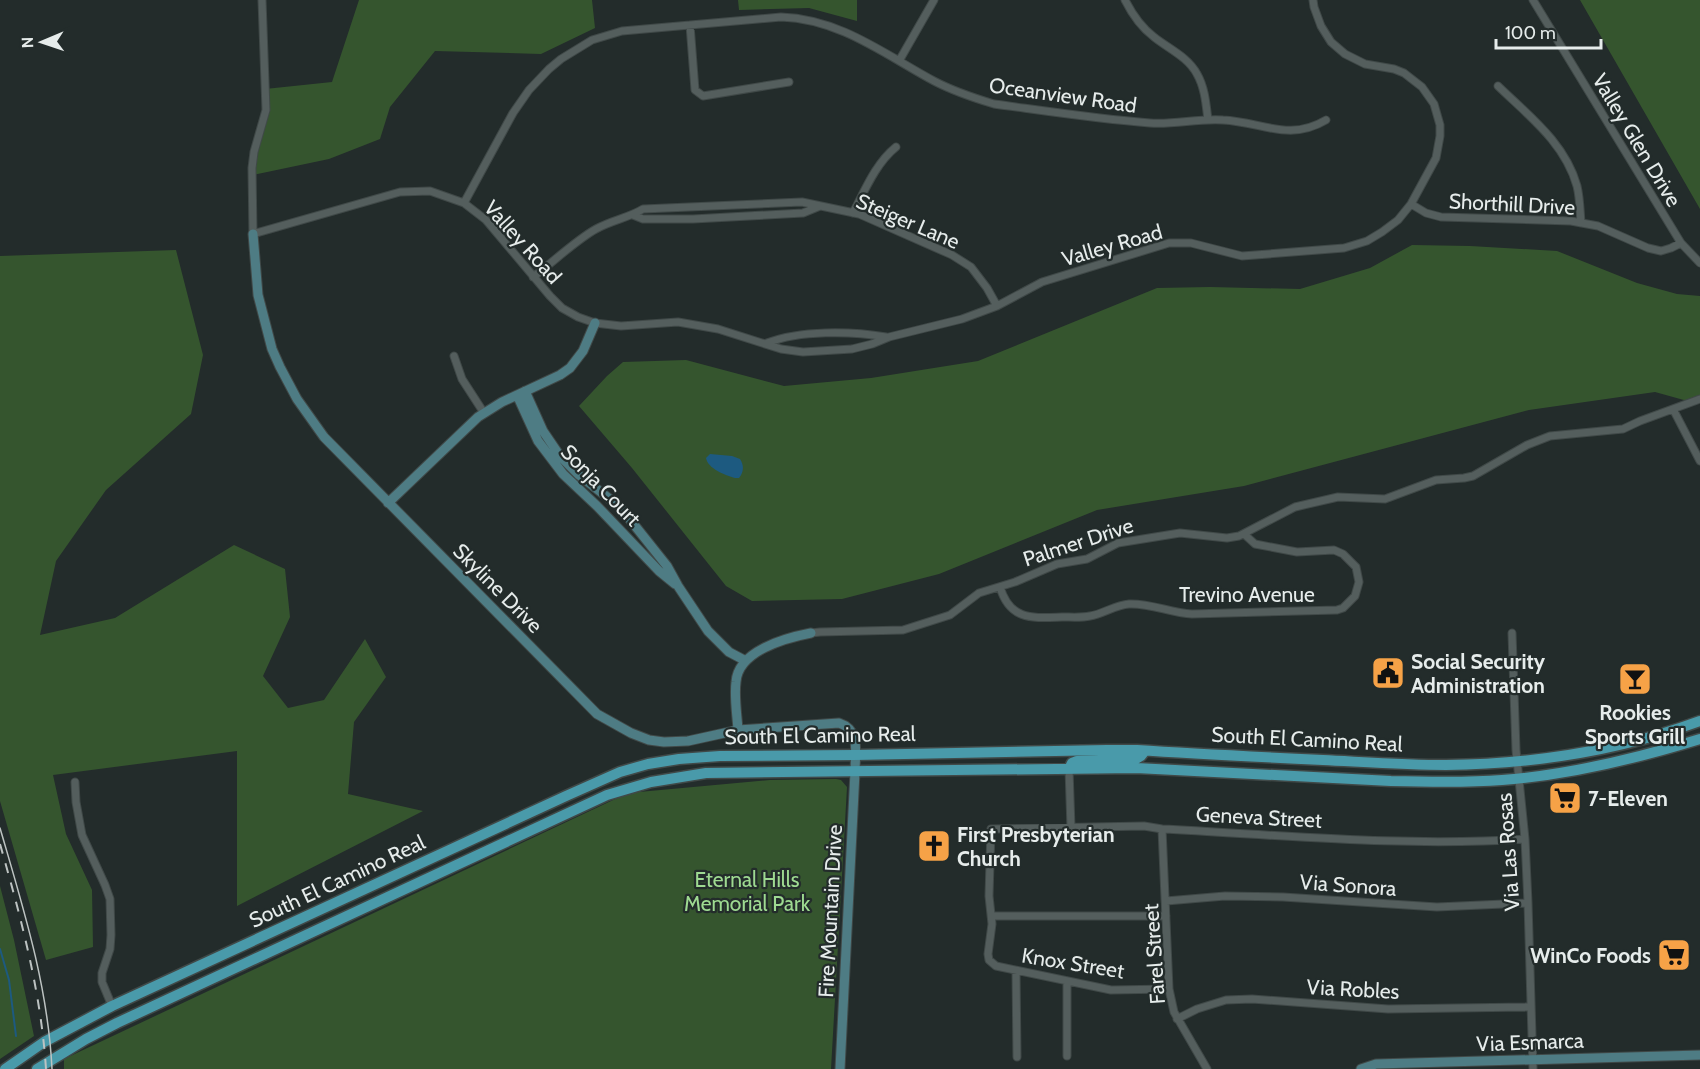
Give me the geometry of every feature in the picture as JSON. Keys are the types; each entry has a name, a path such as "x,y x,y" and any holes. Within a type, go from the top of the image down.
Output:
{"main road":[{"name":"South El Camino Real","path":"5,1069 44,1042 112,1006 620,772 660,761 697,757 1145,751 1398,764 1455,764 1518,761 1589,752 1638,741 1700,721"},
{"name":"South El Camino Real","path":"37,1069 117,1023 607,795 651,782 706,773 1070,769 1158,769 1429,782 1502,780 1592,768 1700,739"},
{"path":"1070,769 1072,763 1077,761 1136,759 1145,751"}],"street":[{"path":"253,234 252,168 254,152 266,110 262,0"},
{"path":"899,61 934,0"},
{"path":"1125,0 1143,27 1152,36 1185,58 1197,73 1204,92 1208,120"},
{"name":"Valley Road","path":"253,234 400,192 430,191 464,203 486,220 533,278 562,308 578,317 595,323 621,326 678,322 718,329 781,349 803,352 852,349 889,337 962,319 997,306 1042,282 1169,243 1191,243 1242,256 1344,248 1367,241 1382,232 1398,220 1411,204 1436,158 1440,125 1434,104 1422,87 1394,69 1365,64 1345,54 1331,42 1321,26 1313,0"},
{"name":"Valley Glen Drive","path":"1533,0 1680,243 1700,263"},
{"name":"Oceanview Road","path":"464,203 513,113 529,90 561,59 592,40 622,31 781,17 796,18 815,21 846,31 936,82 973,98 994,104 1150,123 1208,120 1245,122 1291,131 1317,126 1326,120"},
{"path":"690,25 695,90 703,96 789,82"},
{"path":"1498,86 1547,133 1564,154 1578,189 1581,223"},
{"path":"853,213 880,163 896,147"},
{"name":"Steiger Lane","path":"533,278 594,230 614,219 633,215 643,209 802,202 859,214 952,255 971,267 997,306"},
{"name":"Shorthill Drive","path":"1411,204 1426,213 1441,217 1571,221 1598,226 1648,248 1661,251 1680,243"},
{"name":"Steiger Lane","path":"633,215 644,219 704,219 803,213 821,206"},
{"name":"Skyline Drive","path":"253,234 258,295 272,350 297,399 324,437 597,714 631,733 649,740 664,742 688,741 738,730 839,723 848,726 855,737 855,755"},
{"path":"388,503 478,417 570,368 583,351 595,323"},
{"name":"Valley Road","path":"767,344 782,337 811,335 889,337"},
{"path":"454,356 462,379 484,413"},
{"name":"Sonja Court","path":"521,393 538,441 563,474 659,571 678,586"},
{"name":"Sonja Court","path":"521,393 560,456 579,475 620,507 667,566 708,631 729,652 746,661"},
{"name":"Palmer Drive","path":"746,661 748,657 763,648 811,633 903,630 950,615 979,593 1015,582 1057,564 1087,559 1118,543 1179,532 1227,538 1244,534 1296,507 1338,497 1385,499 1436,480 1473,476 1550,436 1623,429 1700,399"},
{"path":"1673,409 1700,461"},
{"name":"Trevino Avenue","path":"1000,587 1009,607 1030,618 1090,616 1126,604 1146,604 1192,614 1337,610 1343,608 1355,596 1359,582 1356,567 1343,554 1334,550 1297,552 1255,544 1244,534"},
{"name":"Via Las Rosas","path":"1512,633 1518,761 1525,839 1533,1065"},
{"path":"738,730 736,681 739,670 746,661"},
{"name":"Fire Mountain Drive","path":"840,1069 855,755"},
{"path":"1070,769 1071,828"},
{"path":"75,782 82,835 110,899 110,949 102,973 102,982 112,1006"},
{"name":"Geneva Street","path":"992,916 991,829 1144,826 1162,829 1427,843 1472,843 1525,839"},
{"name":"Farel Street","path":"1162,829 1169,988 1177,1019 1207,1069"},
{"name":"Via Sonora","path":"1166,901 1225,896 1283,897 1437,907 1528,903"},
{"path":"1017,1057 1012,970 996,966 988,954 992,916 1166,916"},
{"name":"Knox Street","path":"1012,970 1111,990 1169,988"},
{"path":"1066,981 1067,1056"},
{"name":"Via Robles","path":"1177,1019 1197,1009 1226,1000 1252,999 1388,1009 1532,1007"},
{"name":"Via Esmarca","path":"1361,1069 1376,1064 1533,1065 1700,1055"}],"green space":[{"path":"359,0 592,0 595,28 541,54 435,51 390,107 380,139 329,159 248,176 265,119 265,89 332,82"},
{"path":"738,0 857,0 857,21 809,8 739,10"},
{"path":"1580,0 1700,0 1700,209"},
{"path":"1412,245 1557,251 1637,283 1677,294 1700,296 1700,399 1691,402 1655,392 1529,410 1244,486 1097,510 939,574 842,599 752,601 726,586 632,468 579,406 623,362 686,360 784,386 871,378 978,361 1157,288 1300,289 1370,268"},
{"path":"176,250 203,355 191,414 106,490 56,561 40,635 115,618 234,545 285,569 290,617 263,676 288,708 324,700 365,639 386,677 354,722 348,794 423,811 237,906 237,751 53,775 66,834 92,890 93,947 46,960 0,801 0,256"},
{"name":"Eternal Hills Memorial Park","path":"770,780 841,780 847,787 831,1069 64,1069 64,1059 628,793"},
{"path":"0,886 34,1036 0,1059"}],"water":[{"path":"710,454 740,459 743,468 739,478 713,468 706,458"}],"waterway":[{"path":"0,949 9,980 16,1036"}],"tram line":[{"path":"0,828 26,917 40,977 50,1038 52,1069"}],"railway":[{"path":"0,844 35,983 46,1069"}],"place":[{"name":"Social Security Administration","path":"1388,673"},
{"name":"Rookies Sports Grill","path":"1635,679"},
{"name":"7-Eleven","path":"1565,798"},
{"name":"First Presbyterian Church","path":"934,846"},
{"name":"WinCo Foods","path":"1674,955"}]}
